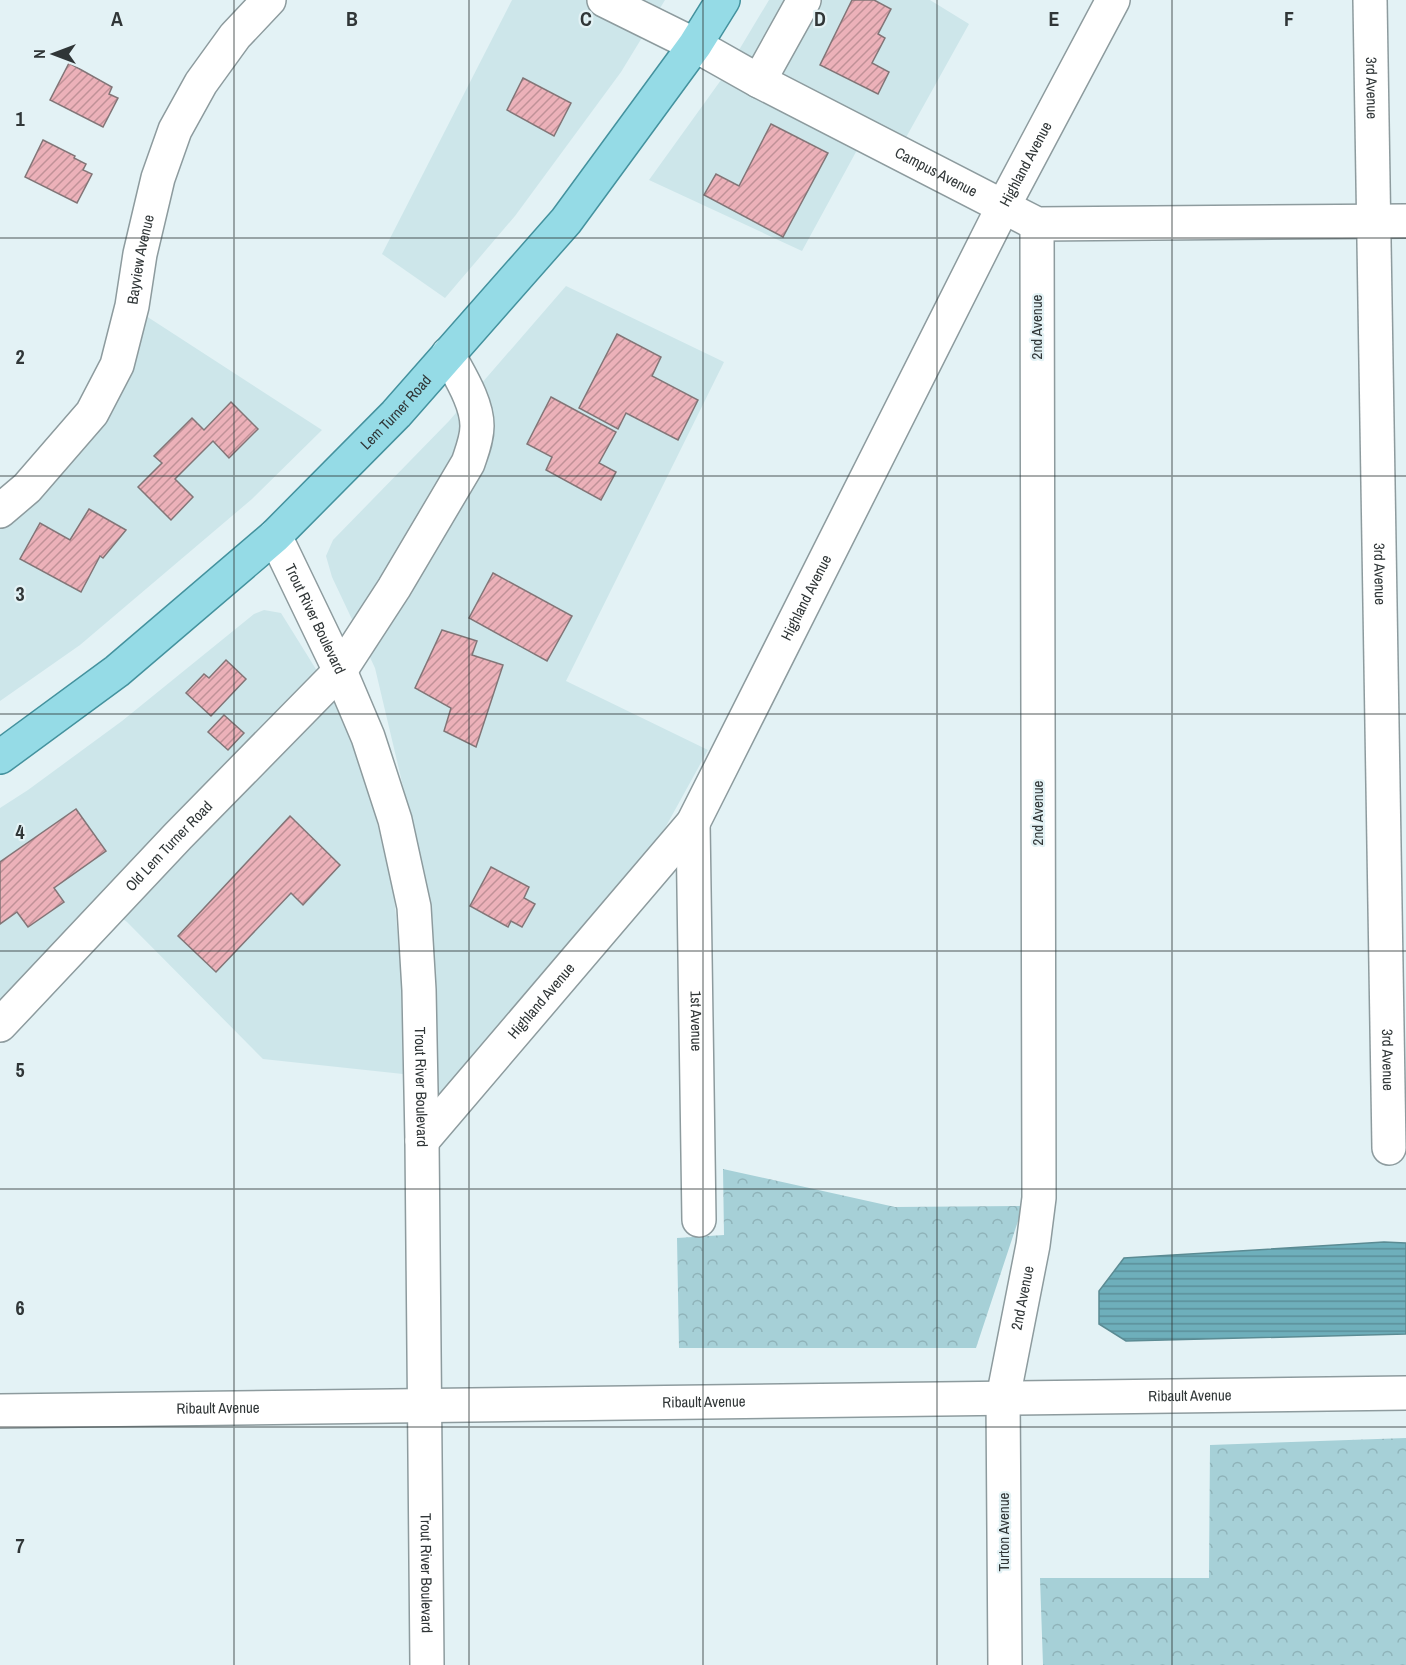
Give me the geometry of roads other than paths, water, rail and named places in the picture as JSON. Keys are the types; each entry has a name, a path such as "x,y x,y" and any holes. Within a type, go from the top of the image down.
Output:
{"main road":[{"name":"Lem Turner Road","path":"0,757 117,671 275,536 396,414 566,221 695,45 723,0"}],"street":[{"name":"Bayview Avenue","path":"0,511 27,488 92,413 117,364 132,306 140,254 159,178 175,130 201,82 235,36 269,0"},
{"name":"Campus Avenue","path":"604,0 695,45 759,81 1037,224 1406,221"},
{"path":"759,81 804,0"},
{"name":"Highland Avenue","path":"422,1142 693,823 1003,207 1113,0"},
{"name":"3rd Avenue","path":"1370,0 1389,1148"},
{"name":"2nd Avenue","path":"1003,1398 1033,1245 1039,1198 1037,224"},
{"name":"Old Lem Turner Road","path":"5,1008 340,670 400,578 468,463 476,443 475,407 448,354"},
{"name":"Trout River Boulevard","path":"275,536 340,670 368,737 395,820 414,907 419,990 422,1142 427,1665"},
{"name":"1st Avenue","path":"693,823 699,1221"},
{"name":"Ribault Avenue","path":"0,1411 1406,1393"},
{"name":"Turton Avenue","path":"1003,1398 1005,1665"}]}
